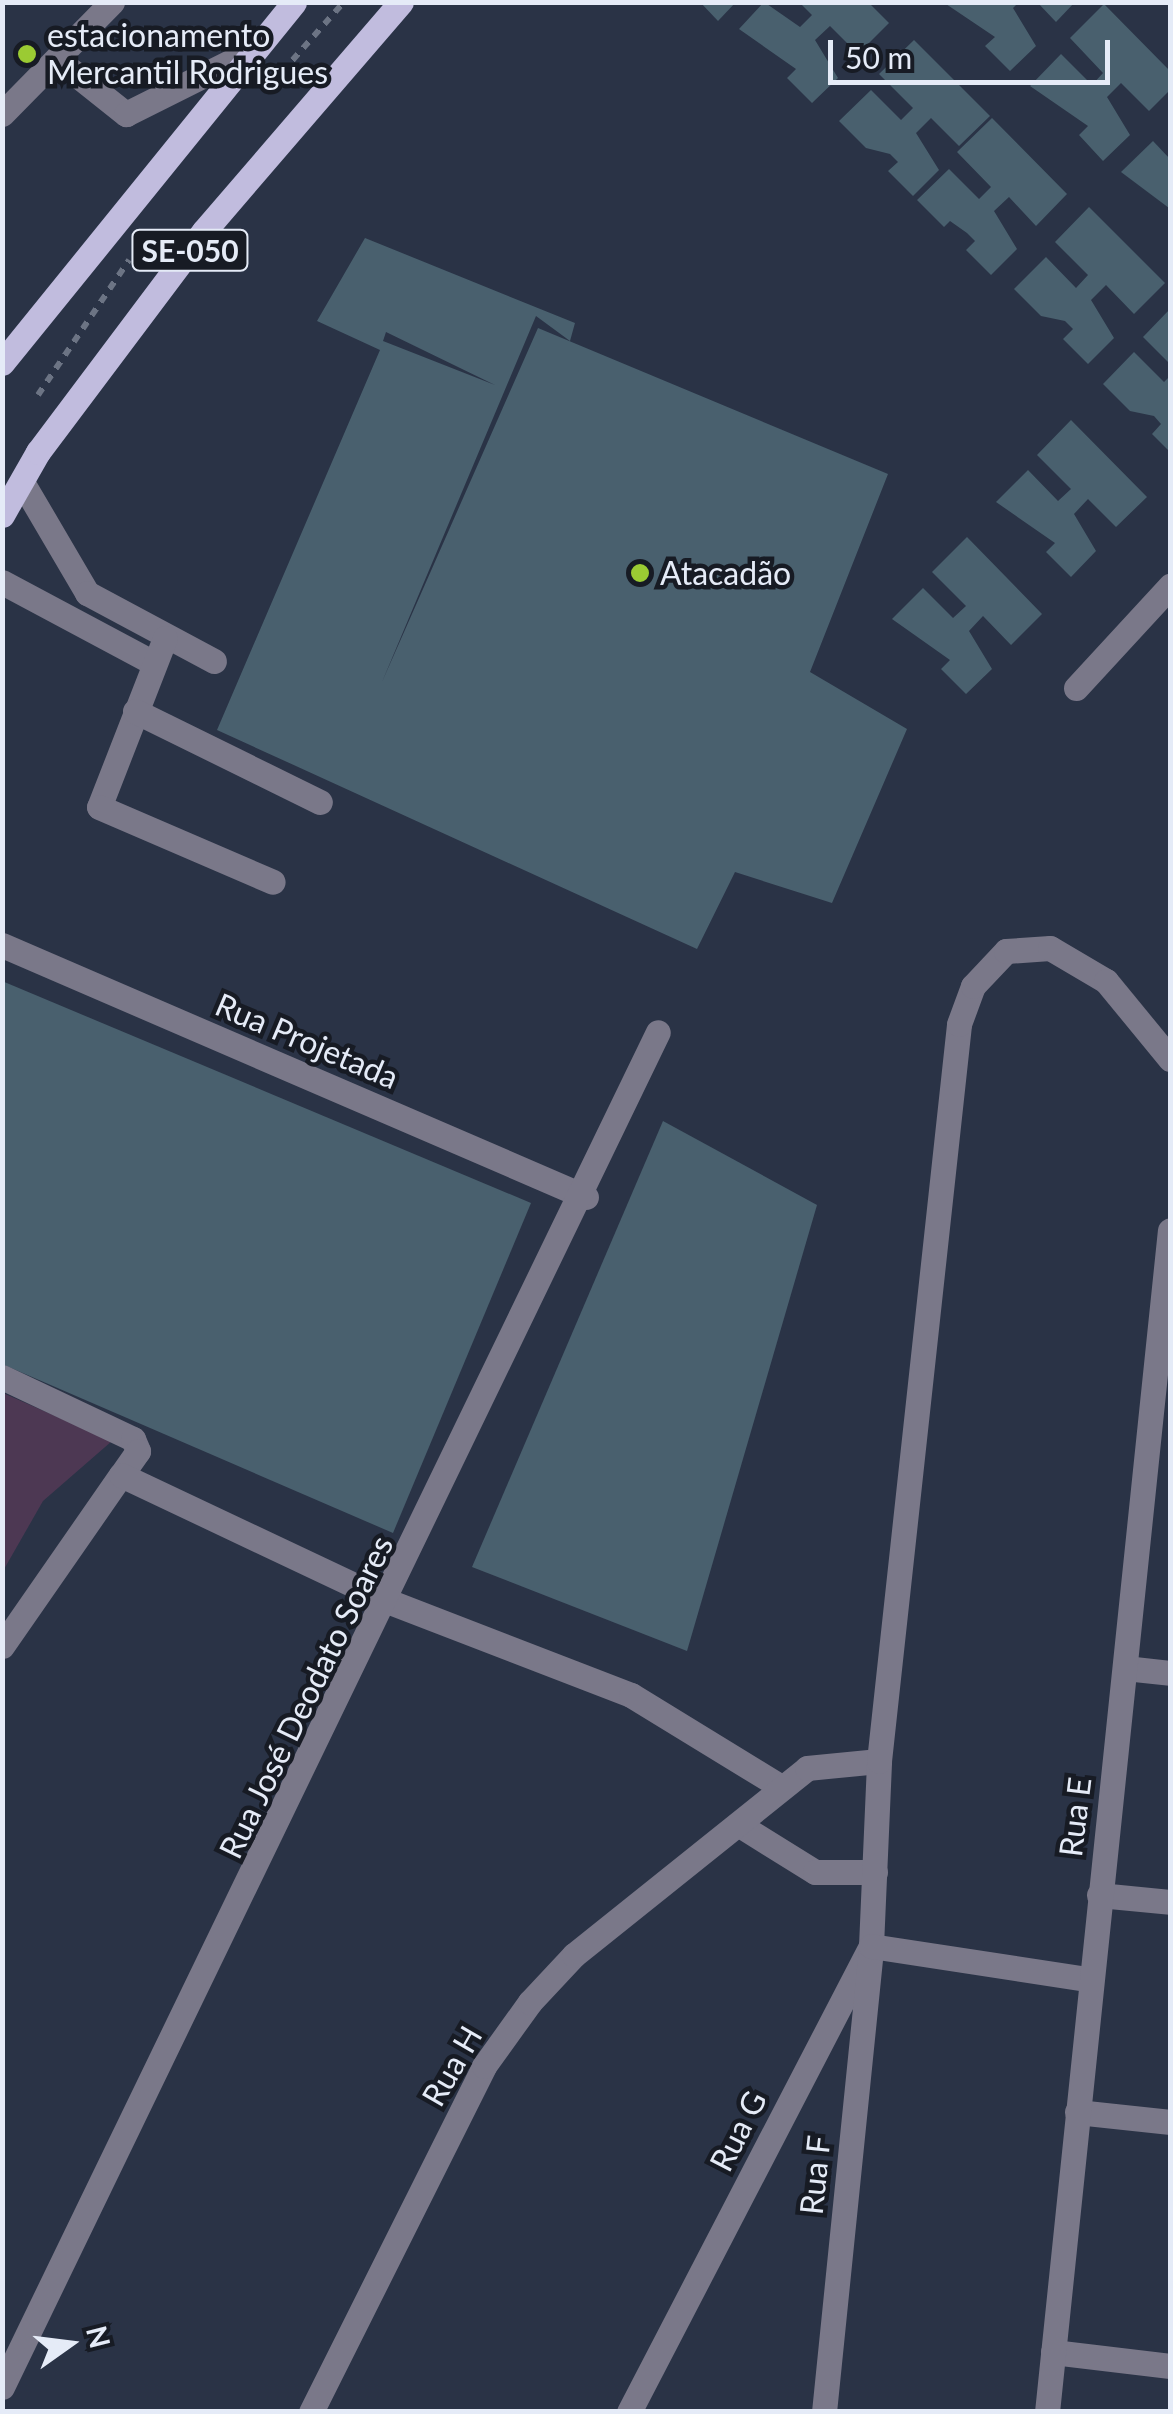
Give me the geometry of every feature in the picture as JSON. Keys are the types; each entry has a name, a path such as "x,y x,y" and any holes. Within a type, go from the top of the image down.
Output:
{"main road":[{"name":"SE-050","path":"3,361 294,2"},
{"name":"SE-050","path":"2,516 22,482 204,231 401,2"}],"street":[{"path":"2,114 112,2"},
{"path":"58,60 126,114 252,51"},
{"path":"22,482 87,593 214,661"},
{"path":"2,582 154,663"},
{"path":"1076,688 1170,586"},
{"path":"165,638 99,806 273,882"},
{"path":"136,712 320,802"},
{"name":"Rua Projetada","path":"2,945 586,1196"},
{"name":"Rua G","path":"629,2412 871,1946 878,1761 959,1024 974,986 1006,951 1050,948 1106,981 1170,1059"},
{"name":"Rua José Deodato Soares","path":"2,2387 390,1602 586,1196 658,1032"},
{"name":"Rua E","path":"1047,2412 1087,1979 1125,1668 1162,1447 1170,1230"},
{"path":"2,1377 133,1439 138,1451 60,1554 2,1646"},
{"path":"121,1475 390,1602 631,1695 709,1736 781,1787"},
{"path":"1125,1668 1170,1673"},
{"name":"Rua H","path":"311,2412 484,2066 530,2002 574,1955 741,1826 781,1787 820,1762 878,1761"},
{"path":"741,1826 815,1872 874,1872"},
{"path":"1099,1895 1170,1902"},
{"path":"871,1946 1087,1979"},
{"name":"Rua F","path":"824,2412 871,1946"},
{"path":"1077,2112 1170,2122"},
{"path":"1053,2352 1170,2366"}],"path":[{"path":"275,80 344,2"},
{"path":"25,413 137,250"}],"shaded area":[{"path":"3,1393 112,1441 43,1501 3,1571"}],"building":[{"path":"700,2 736,2 718,21"},
{"path":"764,2 800,27 812,15 799,2 868,2 889,23 858,54 830,26 815,40 838,78 812,103 787,78 796,69 739,29"},
{"path":"943,2 1019,2 1013,8 1036,46 1010,71 985,46 995,37"},
{"path":"1037,2 1075,2 1056,22"},
{"path":"1104,4 1170,71 1170,90 1149,111 1121,83 1107,97 1130,135 1103,161 1079,135 1088,126 1030,86 1061,54 1092,85 1103,73 1070,38"},
{"path":"914,40 990,116 959,146 931,118 916,133 939,170 913,196 888,171 898,162 890,154 866,148 839,121 871,90 901,120 913,108 879,74"},
{"path":"992,118 1067,194 1036,226 1009,197 994,211 1017,249 991,275 966,250 975,241 950,221 944,227 917,200 949,169 979,199 991,187 957,152"},
{"path":"1153,141 1170,159 1169,208 1121,172"},
{"path":"1089,207 1165,283 1134,314 1106,285 1091,300 1114,338 1088,364 1063,339 1073,329 1065,321 1041,316 1014,289 1046,257 1076,288 1088,275 1055,242"},
{"name":"Atacadão","path":"365,238 575,323 570,341 536,316 382,682 538,328 888,474 810,672 907,729 832,903 735,872 697,949 217,730 380,350 317,321","holes":["386,332 495,385 383,341"]},
{"path":"1170,309 1170,364 1143,337"},
{"path":"1134,352 1164,382 1170,376 1170,452 1152,434 1161,424 1154,416 1130,411 1103,384"},
{"path":"1071,420 1147,497 1116,527 1088,499 1074,514 1096,551 1071,577 1046,552 1055,543 996,502 1028,470 1058,501 1071,489 1037,455"},
{"path":"967,537 1042,614 1011,645 983,616 969,631 992,669 966,694 941,669 950,660 892,619 923,588 953,618 966,606 932,572"},
{"path":"2,981 531,1203 393,1533 2,1364"},
{"path":"663,1121 817,1205 687,1651 472,1567"}],"place":[{"name":"estacionamento Mercantil Rodrigues","path":"27,54"},
{"name":"Atacadão","path":"640,573"}]}
